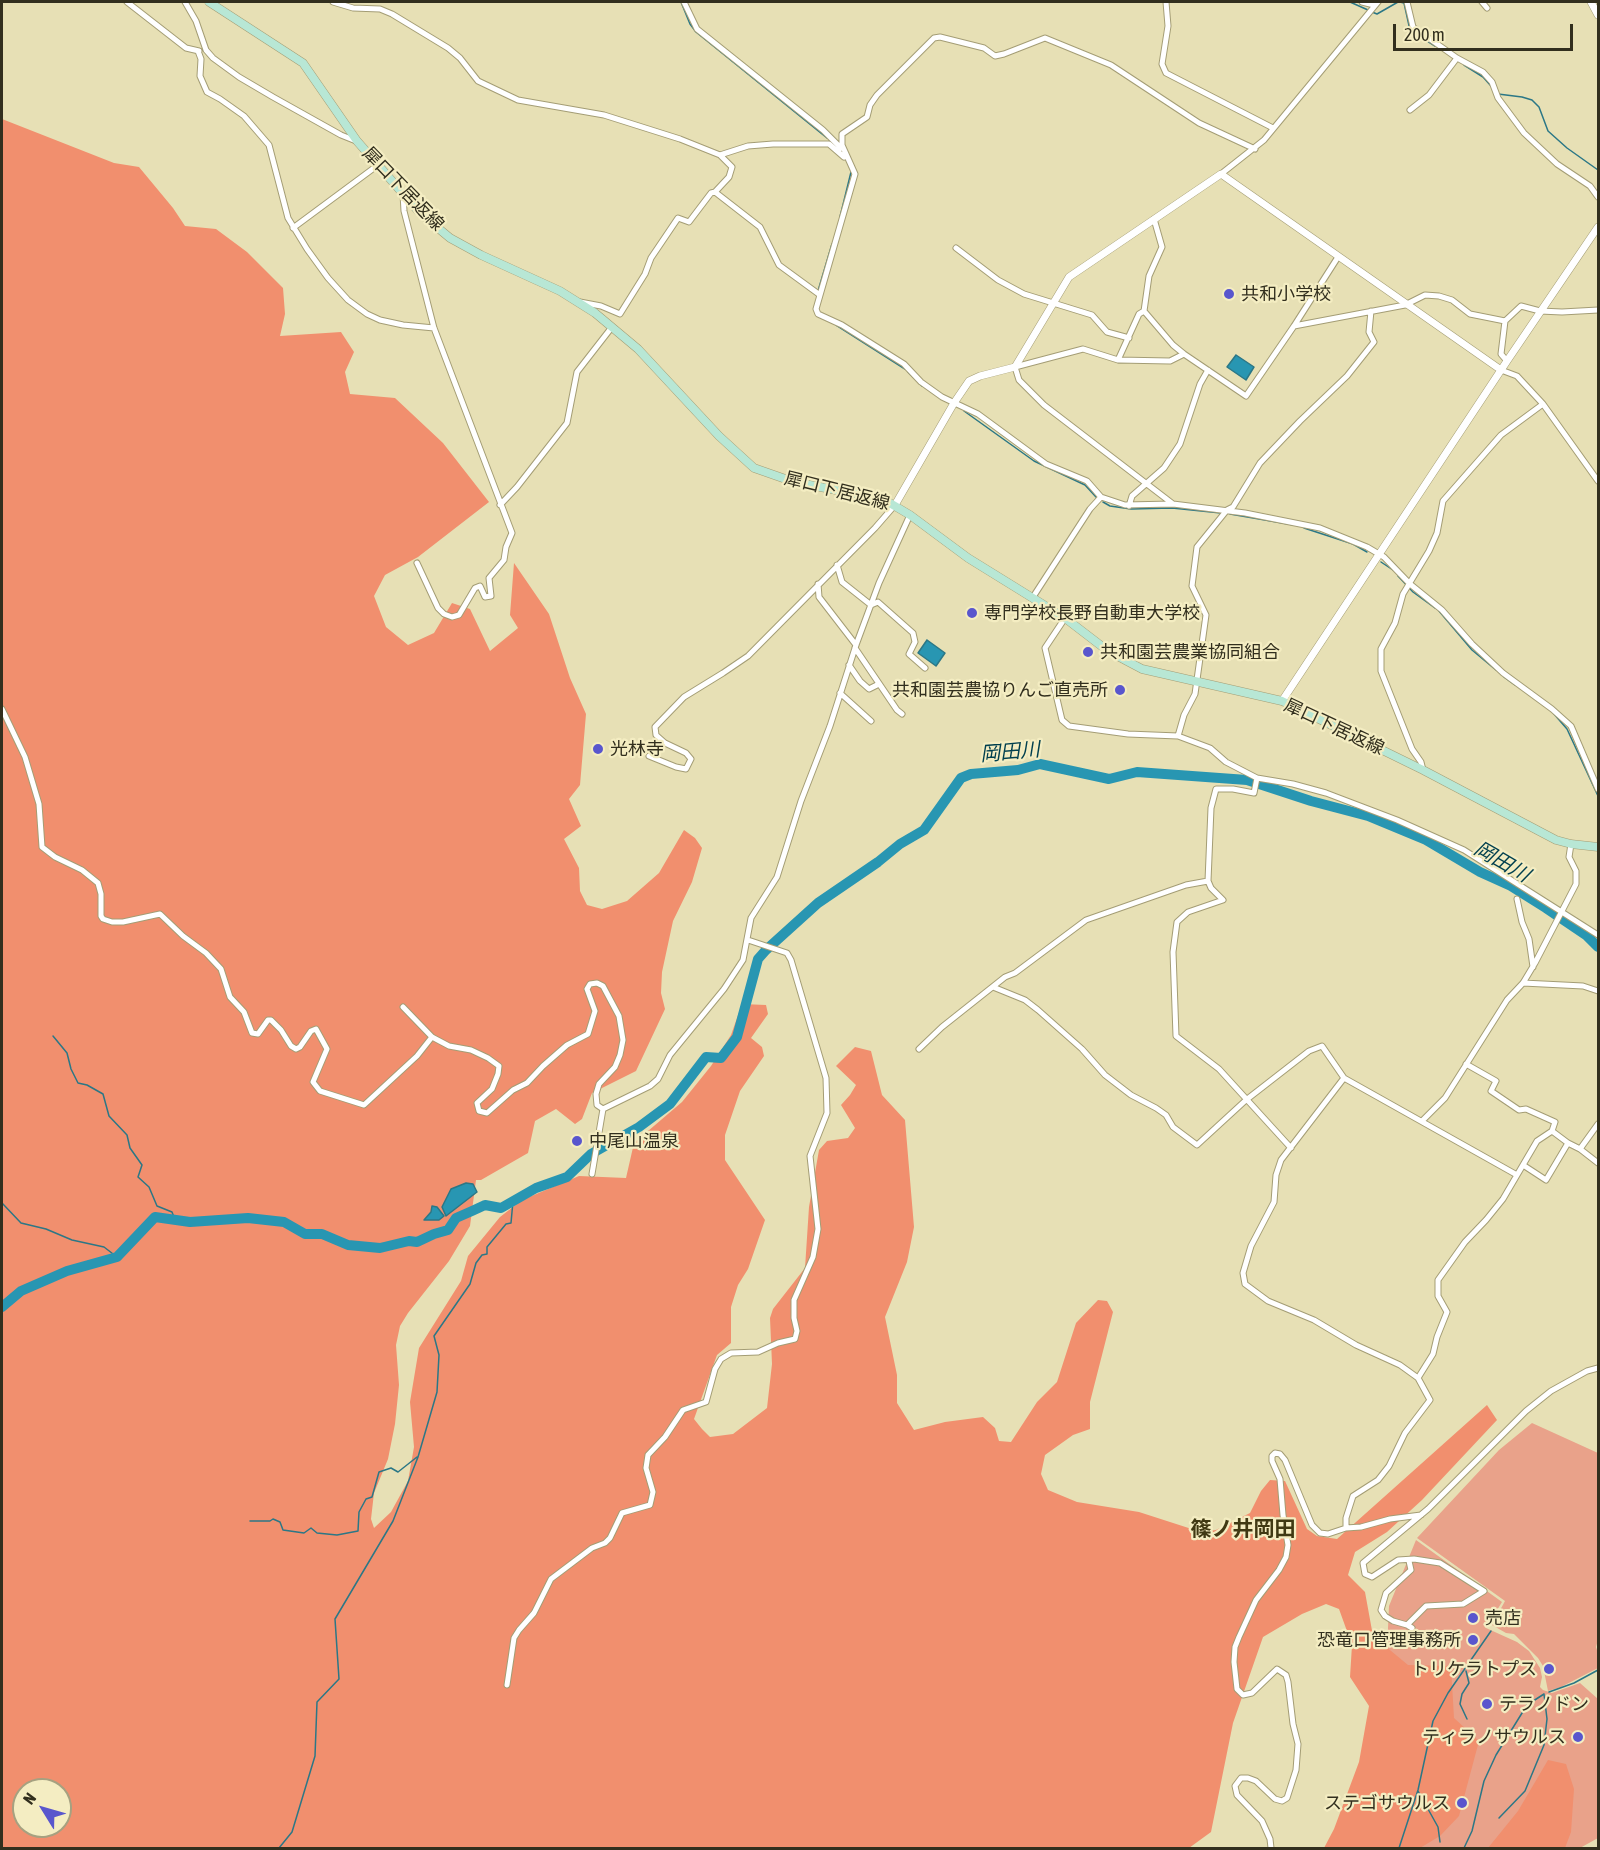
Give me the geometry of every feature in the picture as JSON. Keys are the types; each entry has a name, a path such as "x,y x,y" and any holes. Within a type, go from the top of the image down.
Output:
{"main road":[{"name":"犀口下居返線","path":"208,2 303,63 357,141 420,213 450,238 580,302 638,349 719,436 754,468 794,482 883,499 895,505 968,558 1065,618 1108,651 1142,669 1282,701 1423,770 1556,840 1599,847"}],"street":[{"path":"127,2 186,48 206,50"},
{"path":"185,2 196,21 206,50 213,58 239,77 341,135 357,141"},
{"path":"333,2 353,8 380,9 392,14 448,48 460,58 478,81 518,100 604,115 680,139 720,155 732,167 729,177 715,192 711,193 689,222 678,218 651,258 645,274 620,314 602,306 580,302"},
{"path":"684,2 697,29 823,130 846,154"},
{"path":"1166,2 1168,26 1162,64 1166,74 1273,128"},
{"path":"1362,2 1376,3"},
{"path":"1407,2 1413,27 1457,58 1483,72 1492,82 1498,98 1524,133 1557,164 1590,186 1599,197"},
{"path":"1482,2 1487,8"},
{"path":"1592,2 1599,15"},
{"path":"1173,504 1044,405 1019,380 1015,367 1069,277 1255,149 1376,3"},
{"path":"1255,149 1199,123 1111,65 1057,42 1045,38 995,56 984,48 937,36 877,95 870,105 867,117 842,134 842,145 855,174 818,294 816,309 818,314 842,325 904,364 921,382 954,403 978,414 1046,464 1087,481 1101,497 1109,501 1130,506 1173,504 1227,510 1320,528 1380,554 1408,586 1442,610 1472,644 1503,673 1571,726 1599,789"},
{"path":"198,51 201,59 200,76 207,92 244,116 269,145 276,164 282,202 293,228 328,278 348,300 367,314 380,320 403,325 434,328"},
{"path":"1410,110 1429,95 1457,58"},
{"path":"720,155 748,146 783,143 829,144 844,156 846,154"},
{"path":"293,228 378,165"},
{"path":"1221,174 1405,305 1501,370 1517,376 1543,404 1599,481"},
{"path":"715,192 760,227 779,265 818,294"},
{"path":"403,193 404,212 434,328 512,533 504,560 489,578 491,596 485,597 480,586 476,588 459,615 452,617 438,609 417,563"},
{"path":"1154,219 1162,247 1149,276 1144,311 1173,345 1246,396 1338,257"},
{"path":"1282,701 1540,311 1599,227"},
{"path":"956,248 998,280 1024,294 1092,315 1107,332 1129,338"},
{"path":"1294,326 1405,305 1425,295 1452,300 1470,314 1505,321"},
{"path":"1507,361 1501,354 1505,321 1521,306 1540,311 1599,310"},
{"path":"1118,360 1139,314 1144,311"},
{"path":"1178,736 1184,715 1195,694 1206,615 1192,586 1197,547 1227,510 1233,507 1260,463 1347,376 1374,342 1369,332 1371,311"},
{"path":"500,505 567,423 577,372 612,327"},
{"path":"649,756 686,769 692,759 686,753 665,743 656,735 655,727 684,697 748,656 875,528 895,505 969,381 980,376 1083,350 1118,360 1170,361 1184,354"},
{"path":"1130,506 1132,496 1164,468 1180,444 1200,384 1208,370"},
{"path":"1423,770 1421,762 1412,749 1381,671 1379,660 1381,650 1395,623 1402,594 1429,551 1437,533 1443,501 1501,435 1543,404"},
{"path":"1033,597 1090,509 1101,497"},
{"path":"603,1109 650,1086 658,1078 670,1055 724,989 743,960 751,918 777,877 855,647 910,515"},
{"path":"837,565 842,582 871,605"},
{"path":"818,584 819,597 902,714"},
{"path":"871,605 878,602 913,633 915,642 909,654 925,668"},
{"path":"1065,618 1045,648 1062,720 1069,726 1128,734 1178,736 1210,748 1226,762 1257,778 1326,793 1397,820 1464,850 1599,935"},
{"path":"849,665 869,690 879,684"},
{"path":"840,693 871,722"},
{"path":"2,709 25,757 39,804 42,847 55,857 82,870 98,883 103,919 123,922 160,914 183,936 206,953 221,969 230,997 244,1012 252,1033 258,1034 270,1020 296,1049 311,1031 316,1029 327,1049 313,1082 320,1091 364,1105 417,1056 432,1037"},
{"path":"1257,778 1254,793 1216,789 1211,808 1208,880 1211,888 1222,900 1188,912 1177,922 1173,952 1176,1036 1219,1069 1291,1148"},
{"path":"1422,1121 1445,1098 1507,1000 1523,983 1533,967 1576,884 1576,871 1569,857 1571,844"},
{"path":"919,1049 942,1027 1005,977 1015,974 1086,920 1186,885 1208,880"},
{"path":"1517,899 1522,922 1529,939 1533,967"},
{"path":"507,1685 514,1638 534,1612 551,1579 592,1548 610,1538 622,1514 650,1504 653,1492 646,1468 648,1455 683,1410 706,1402 715,1369 721,1359 731,1353 758,1352 778,1342 795,1339 797,1331 794,1300 813,1257 818,1229 810,1156 826,1113 824,1069 787,953 748,940"},
{"path":"403,1007 432,1037 449,1046 471,1050 499,1066 492,1089 477,1103 479,1111 486,1113 513,1090 527,1083 567,1045 588,1034 595,1011 587,989 590,984 597,983 606,991 619,1016 623,1040 615,1067 599,1084 596,1094 597,1104 603,1109"},
{"path":"1523,983 1583,986 1599,991"},
{"path":"993,987 1025,1000 1038,1010 1082,1049 1105,1076 1131,1095 1161,1111 1173,1127 1197,1145 1246,1100 1309,1051 1322,1046 1344,1078 1516,1175"},
{"path":"1418,1378 1433,1354 1447,1312 1438,1296 1438,1280 1465,1242 1503,1199 1537,1141 1552,1131 1555,1122 1526,1109 1519,1110 1491,1091 1496,1081 1466,1064"},
{"path":"1344,1078 1281,1160 1276,1175 1274,1202 1251,1246 1243,1273 1245,1284 1268,1301 1314,1320 1356,1346 1389,1359 1418,1378 1430,1400 1405,1434 1389,1466 1378,1480 1353,1496 1346,1528"},
{"path":"592,1174 603,1109"},
{"path":"1580,1149 1599,1124"},
{"path":"1552,1131 1599,1163"},
{"path":"1523,1165 1546,1180 1568,1143"},
{"path":"1409,1561 1411,1570 1386,1593 1382,1610 1392,1621 1409,1626 1426,1606 1463,1604 1484,1591 1440,1563 1414,1559 1398,1560 1372,1577 1365,1574 1363,1567 1368,1557 1421,1515 1526,1411 1551,1391 1587,1371 1599,1368"},
{"path":"1271,1848 1270,1839 1262,1821 1238,1795 1235,1786 1241,1778 1248,1778 1256,1781 1275,1799 1282,1801 1287,1798 1296,1770 1298,1744 1288,1682 1286,1675 1277,1669 1252,1693 1243,1695 1237,1689 1234,1662 1235,1647 1256,1600 1287,1557 1288,1545 1281,1507 1280,1479 1272,1456 1275,1453 1280,1454 1285,1460 1312,1525 1320,1533 1328,1534 1346,1528 1421,1515"}],"shaded area":[{"path":"2,119 114,163 139,167 185,226 216,229 247,252 283,288 285,314 280,336 341,332 354,352 345,372 350,394 395,398 443,443 489,502 418,557 385,575 374,596 386,627 408,645 434,633 452,603 470,609 490,651 518,628 510,615 514,563 549,614 570,678 586,714 580,785 569,799 581,826 564,839 579,868 580,891 587,905 602,909 627,901 659,873 684,830 695,838 702,848 692,882 673,921 662,972 661,993 665,1009 636,1071 592,1093 582,1119 575,1124 556,1109 535,1121 528,1153 481,1180 476,1180 470,1226 449,1261 400,1326 396,1345 399,1385 395,1424 388,1459 374,1493 371,1519 374,1528 391,1512 408,1481 414,1447 410,1402 419,1348 461,1281 468,1256 500,1217 522,1200 579,1176 626,1178 634,1143 682,1102 711,1066 731,1035 742,1004 766,1005 768,1014 751,1038 762,1047 764,1056 740,1091 725,1135 725,1160 765,1220 748,1269 738,1285 731,1307 731,1343 717,1355 694,1419 710,1437 733,1434 767,1408 772,1364 770,1318 773,1309 805,1268 809,1207 819,1150 827,1141 848,1138 855,1128 841,1105 856,1085 836,1066 855,1047 871,1051 882,1095 905,1120 914,1227 907,1262 885,1317 897,1375 897,1403 914,1430 945,1422 983,1417 995,1428 999,1441 1011,1442 1037,1402 1057,1382 1076,1323 1098,1300 1107,1301 1113,1312 1090,1402 1090,1429 1073,1435 1045,1455 1041,1474 1048,1490 1077,1502 1139,1512 1201,1532 1216,1530 1250,1513 1261,1491 1270,1480 1285,1481 1307,1529 1317,1536 1337,1539 1487,1405 1497,1420 1422,1500 1387,1532 1355,1552 1348,1575 1365,1592 1373,1636 1408,1665 1451,1666 1454,1718 1479,1741 1459,1816 1440,1836 1420,1848 1324,1848 1334,1829 1359,1762 1369,1706 1350,1677 1352,1645 1339,1609 1326,1604 1302,1614 1263,1637 1233,1723 1211,1832 1189,1848 2,1848"},
{"path":"1532,1423 1598,1453 1598,1640 1596,1647 1598,1668 1548,1691 1543,1666 1538,1658 1514,1634 1506,1633 1492,1625 1505,1601 1417,1538 1499,1450"},
{"path":"1416,1540 1502,1602 1486,1628 1517,1642 1529,1651 1540,1668 1542,1677 1540,1687 1543,1690 1552,1693 1580,1683 1598,1699 1598,1838 1580,1848 1330,1848 1358,1782 1387,1650 1389,1606"},
{"path":"1548,1760 1566,1764 1574,1789 1571,1832 1565,1848 1488,1848 1518,1811"}],"water":[{"path":"1236,355 1254,367 1246,380 1227,367"},
{"path":"927,640 945,653 936,666 918,653"},
{"path":"466,1183 473,1184 477,1192 446,1216 442,1207 451,1189"},
{"path":"432,1206 437,1207 444,1216 439,1220 424,1220 431,1212"}],"waterway":[{"path":"681,2 696,32 827,138"},
{"path":"1350,2 1368,10"},
{"path":"1372,12 1377,14 1398,2"},
{"path":"1400,2 1404,3 1410,30 1435,46"},
{"path":"1464,65 1483,77 1491,86"},
{"path":"1498,94 1532,100 1539,107 1548,131 1598,170"},
{"path":"840,217 851,172"},
{"path":"818,291 832,244"},
{"path":"836,325 905,369"},
{"path":"908,372 922,386"},
{"path":"964,411 1034,461 1085,485 1096,497"},
{"path":"1103,502 1110,506 1131,509 1172,508 1221,513"},
{"path":"1230,514 1294,525"},
{"path":"1304,528 1353,544 1367,552"},
{"path":"1381,562 1393,570"},
{"path":"1398,576 1413,592 1435,608"},
{"path":"1439,611 1472,650 1496,670"},
{"path":"1504,677 1515,685"},
{"path":"1554,714 1567,729 1598,796"},
{"name":"岡田川","path":"2,1307 21,1291 67,1271 117,1257 155,1217 190,1222 248,1218 284,1222 305,1234 322,1234 348,1245 380,1248 409,1241 417,1242 448,1230 456,1218 485,1205 501,1208 536,1188 567,1177 591,1154 639,1127 670,1104 706,1057 721,1058 737,1037 758,959 818,903 900,844 924,830 961,778 971,774 1018,770 1040,764 1109,779 1137,772 1247,780 1311,801 1368,816 1426,840 1480,872 1511,886 1586,935 1598,947"},
{"path":"53,1036 67,1053 78,1083 103,1094 109,1116 127,1135 130,1148 142,1165 138,1177 149,1187 157,1206 172,1212 175,1220"},
{"path":"279,1848 292,1832 315,1756 317,1702 339,1679 335,1619 393,1521 418,1457 437,1392 439,1355 434,1336 470,1284 476,1263 482,1255 487,1254 487,1247 506,1224 511,1223 513,1201"},
{"path":"2,1203 21,1223 46,1229 72,1240 104,1247 117,1257"},
{"path":"250,1521 273,1519 280,1522 283,1530 304,1533 311,1528 317,1533 337,1535 358,1531 359,1512 366,1499 372,1497 379,1472 391,1468 398,1472 417,1457"},
{"path":"1399,1848 1418,1790 1433,1721 1448,1693 1491,1631"},
{"path":"1549,1692 1574,1683 1598,1670"},
{"path":"1466,1671 1469,1683 1462,1694 1460,1704 1467,1719"},
{"path":"1464,1848 1472,1831 1484,1781 1496,1755 1527,1705 1544,1694 1547,1719 1544,1745 1525,1791 1499,1818"},
{"path":"1418,1791 1438,1827 1440,1842"}],"place":[{"name":"共和小学校","path":"1229,294"},
{"name":"専門学校長野自動車大学校","path":"972,613"},
{"name":"共和園芸農業協同組合","path":"1088,652"},
{"name":"共和園芸農協りんご直売所","path":"1120,690"},
{"name":"光林寺","path":"598,749"},
{"name":"中尾山温泉","path":"577,1141"},
{"name":"売店","path":"1473,1618"},
{"name":"恐竜口管理事務所","path":"1473,1640"},
{"name":"トリケラトプス","path":"1549,1669"},
{"name":"テラノドン","path":"1487,1704"},
{"name":"ティラノサウルス","path":"1578,1737"},
{"name":"ステゴサウルス","path":"1462,1803"}],"district":[{"name":"篠ノ井岡田","path":"1243,1529"}]}
